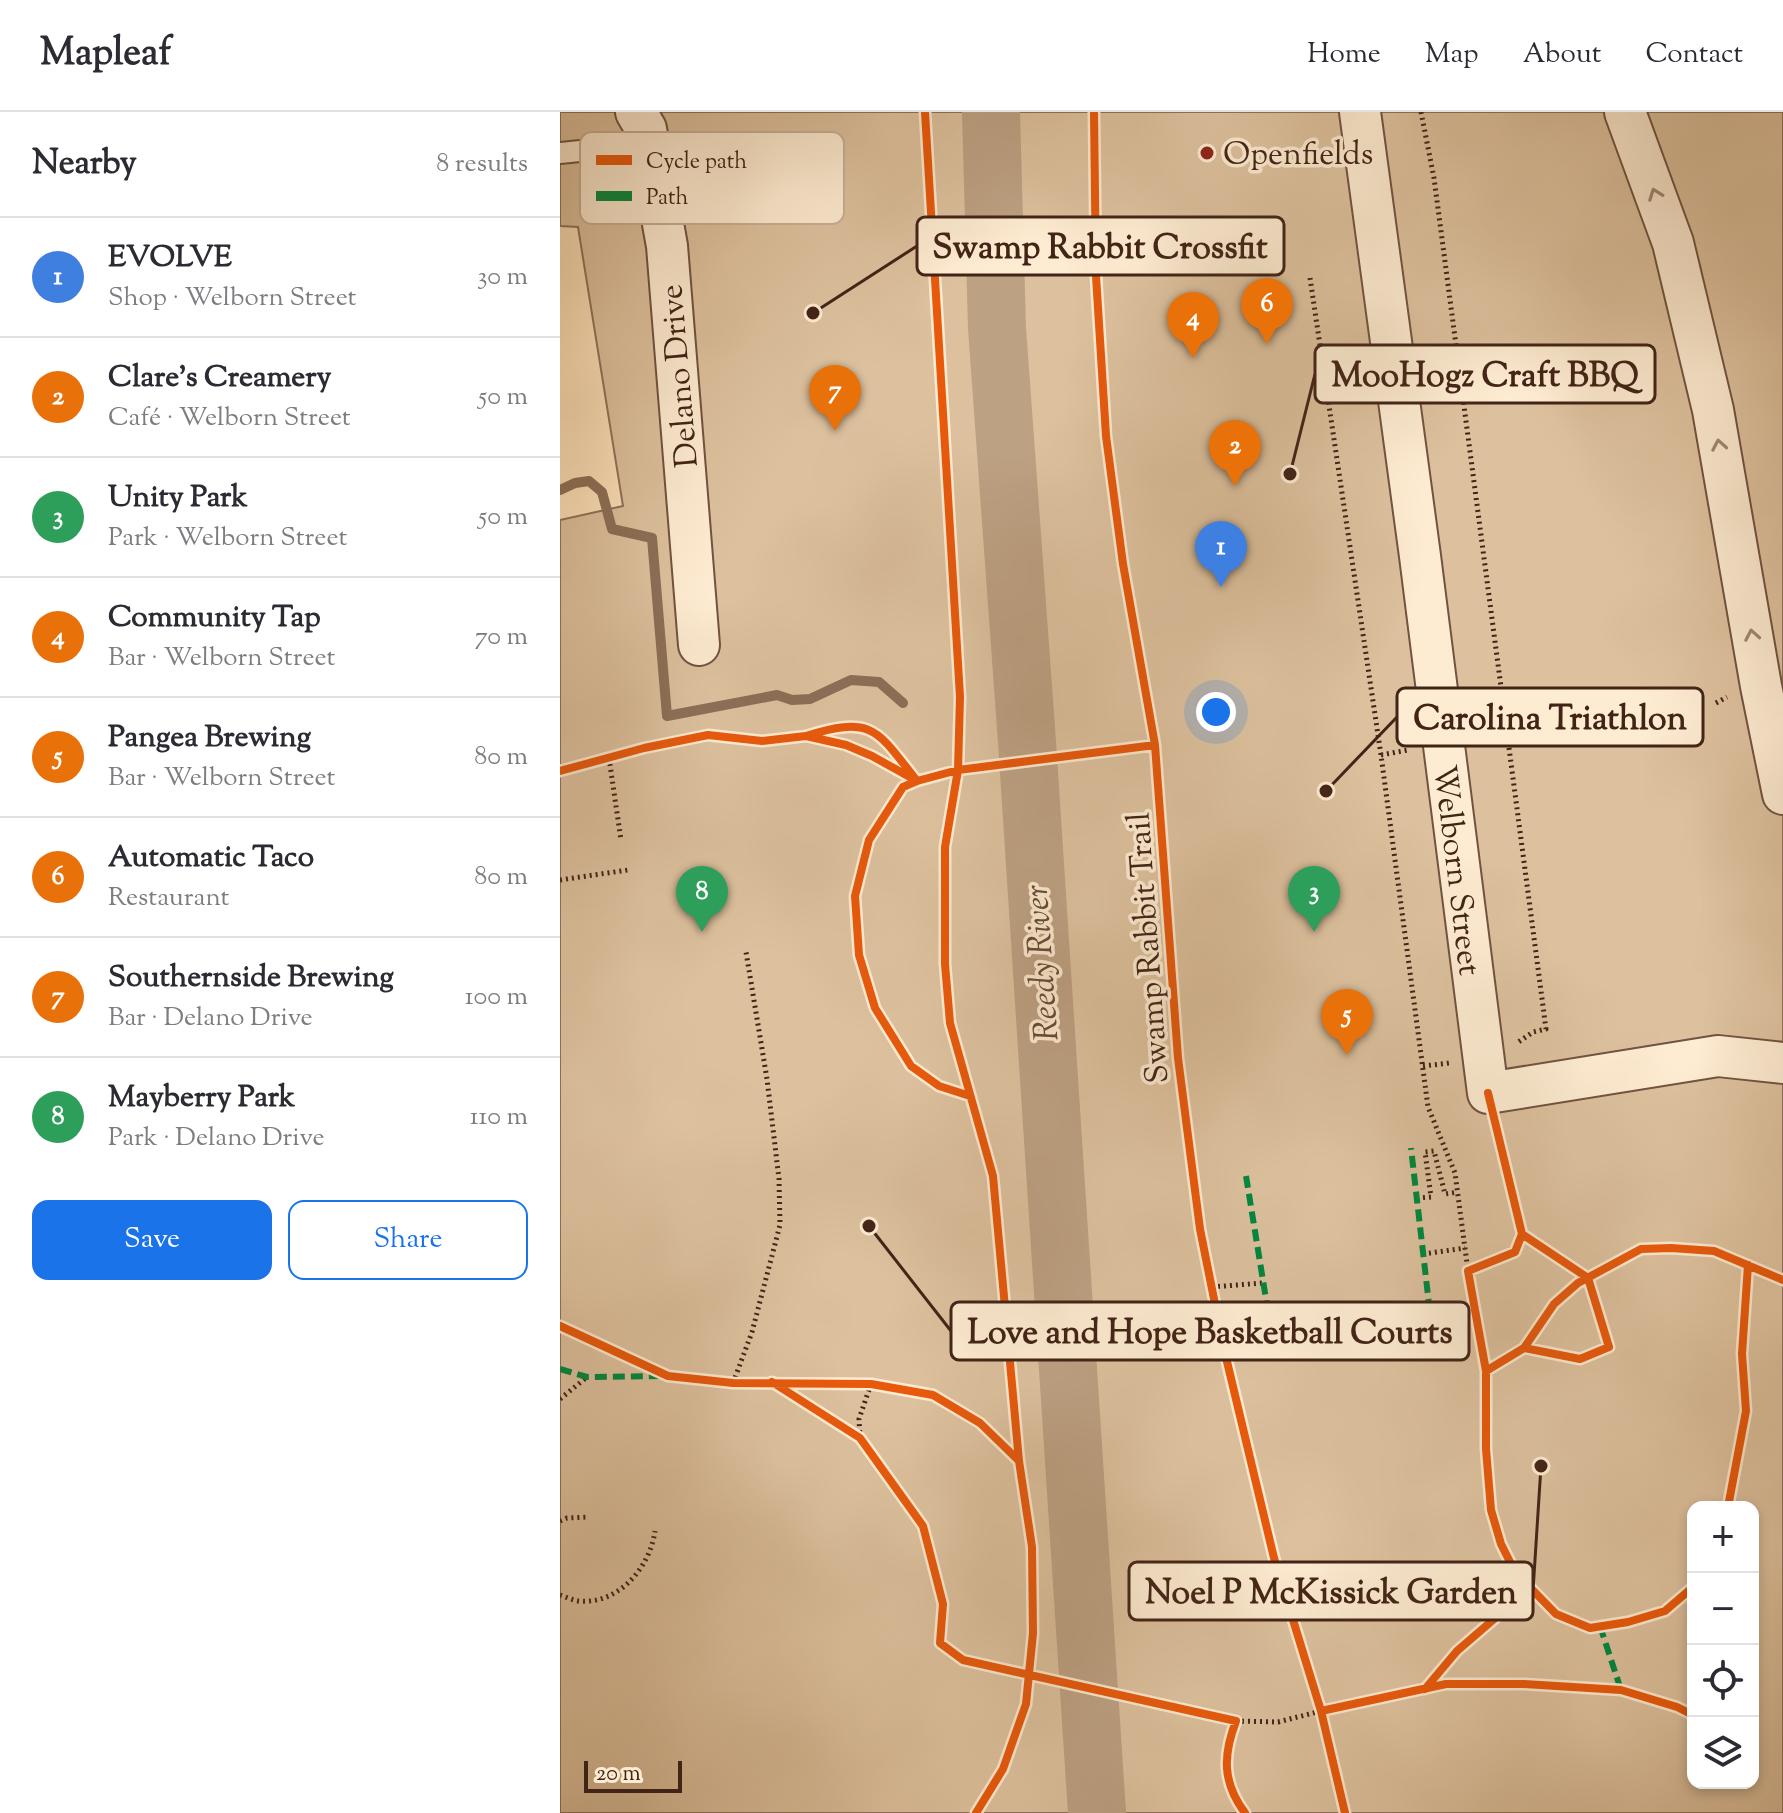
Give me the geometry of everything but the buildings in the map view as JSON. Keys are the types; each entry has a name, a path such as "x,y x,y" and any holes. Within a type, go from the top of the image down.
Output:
{"street":[{"name":"Welborn Street","path":"1360,112 1488,1093 1718,1056 1783,1063"},
{"path":"1625,112 1673,243 1713,410 1783,794"},
{"name":"Delano Drive","path":"662,224 667,246 699,645"}],"lane":[{"path":"560,153 580,147"}],"path":[{"path":"1421,112 1434,178 1546,1029 1533,1032 1515,1046"},
{"path":"1310,278 1381,755 1428,1107 1455,1173 1468,1271"},
{"path":"1602,724 1629,719"},
{"path":"1475,738 1513,734"},
{"path":"1381,755 1417,748"},
{"path":"609,758 621,840"},
{"path":"560,880 628,870"},
{"path":"733,1383 752,1332 780,1225 779,1179 769,1093 746,952"},
{"path":"1423,1066 1463,1061"},
{"path":"1417,1198 1431,1197 1425,1152 1434,1151 1445,1194 1458,1192"},
{"path":"1423,1254 1465,1248"},
{"path":"1209,1272 1215,1302"},
{"path":"1212,1287 1262,1283"},
{"path":"560,1399 587,1377"},
{"path":"860,1438 859,1419 871,1384"},
{"path":"560,1521 588,1517"},
{"path":"560,1595 579,1601 606,1597 626,1584 641,1571 652,1549 655,1531"},
{"path":"1317,1697 1324,1725"},
{"path":"1236,1721 1278,1722 1336,1708"}],"shaded area":[{"path":"560,112 1783,112 1783,1813 560,1813 560,520 623,506 578,227 560,226"}],"waterway":[{"name":"Reedy River","path":"991,112 997,328 1097,1813"},
{"path":"560,490 589,481 602,492 612,529 652,538 667,716 777,695 792,700 810,699 851,680 879,682 903,703"}],"marked path":[{"path":"1246,1176 1272,1336 1430,1313 1411,1148"},
{"path":"560,1369 587,1377 660,1376"},
{"path":"1600,1626 1621,1690"}],"cycle path":[{"path":"925,112 960,697 958,770 945,847 945,964 950,1023 993,1176 1019,1461 1032,1547 1033,1633 1026,1704 1003,1769 976,1813"},
{"name":"Swamp Rabbit Trail","path":"1094,112 1096,276 1106,436 1123,564 1155,745 1178,1058 1200,1229 1224,1349 1274,1558 1321,1711 1345,1813"},
{"path":"917,781 846,745 806,736 846,727 872,732 882,739 917,781 958,770 1155,745"},
{"path":"560,771 644,748 708,735 762,741 806,736"},
{"path":"917,781 903,787 869,840 855,896 859,955 875,1008 911,1066 939,1086 970,1096"},
{"path":"1488,1093 1522,1234 1515,1252 1468,1271 1486,1371 1486,1449 1491,1510 1501,1544 1515,1572 1556,1614 1590,1628 1628,1622 1665,1611 1687,1592"},
{"path":"1522,1234 1588,1278 1609,1347 1580,1359 1524,1348"},
{"path":"1486,1371 1524,1348 1554,1304 1578,1283 1641,1249 1714,1251 1783,1280"},
{"path":"1729,1501 1746,1411 1742,1354 1748,1265"},
{"path":"560,1326 668,1376 733,1383 871,1384 933,1395 980,1423 1019,1461"},
{"path":"772,1382 860,1438 923,1526 943,1604 940,1643 963,1660 1236,1721 1227,1768 1232,1790 1245,1813"},
{"path":"1425,1689 1457,1651 1530,1588"},
{"path":"1321,1711 1446,1684 1524,1684 1621,1690 1687,1712"}],"place":[{"name":"Openfields","path":"1207,153"},
{"name":"Swamp Rabbit Crossfit","path":"813,313"},
{"name":"Automatic Taco","path":"1267,344"},
{"name":"Community Tap","path":"1193,358"},
{"name":"Southernside Brewing","path":"835,431"},
{"name":"MooHogz Craft BBQ","path":"1290,474"},
{"name":"Clare's Creamery","path":"1235,486"},
{"name":"EVOLVE","path":"1221,587"},
{"name":"Carolina Triathlon","path":"1326,791"},
{"name":"Mayberry Park","path":"702,932"},
{"name":"Unity Park","path":"1314,932"},
{"name":"Pangea Brewing","path":"1347,1055"},
{"name":"Love and Hope Basketball Courts","path":"869,1226"},
{"name":"Noel P McKissick Garden","path":"1541,1466"}]}
